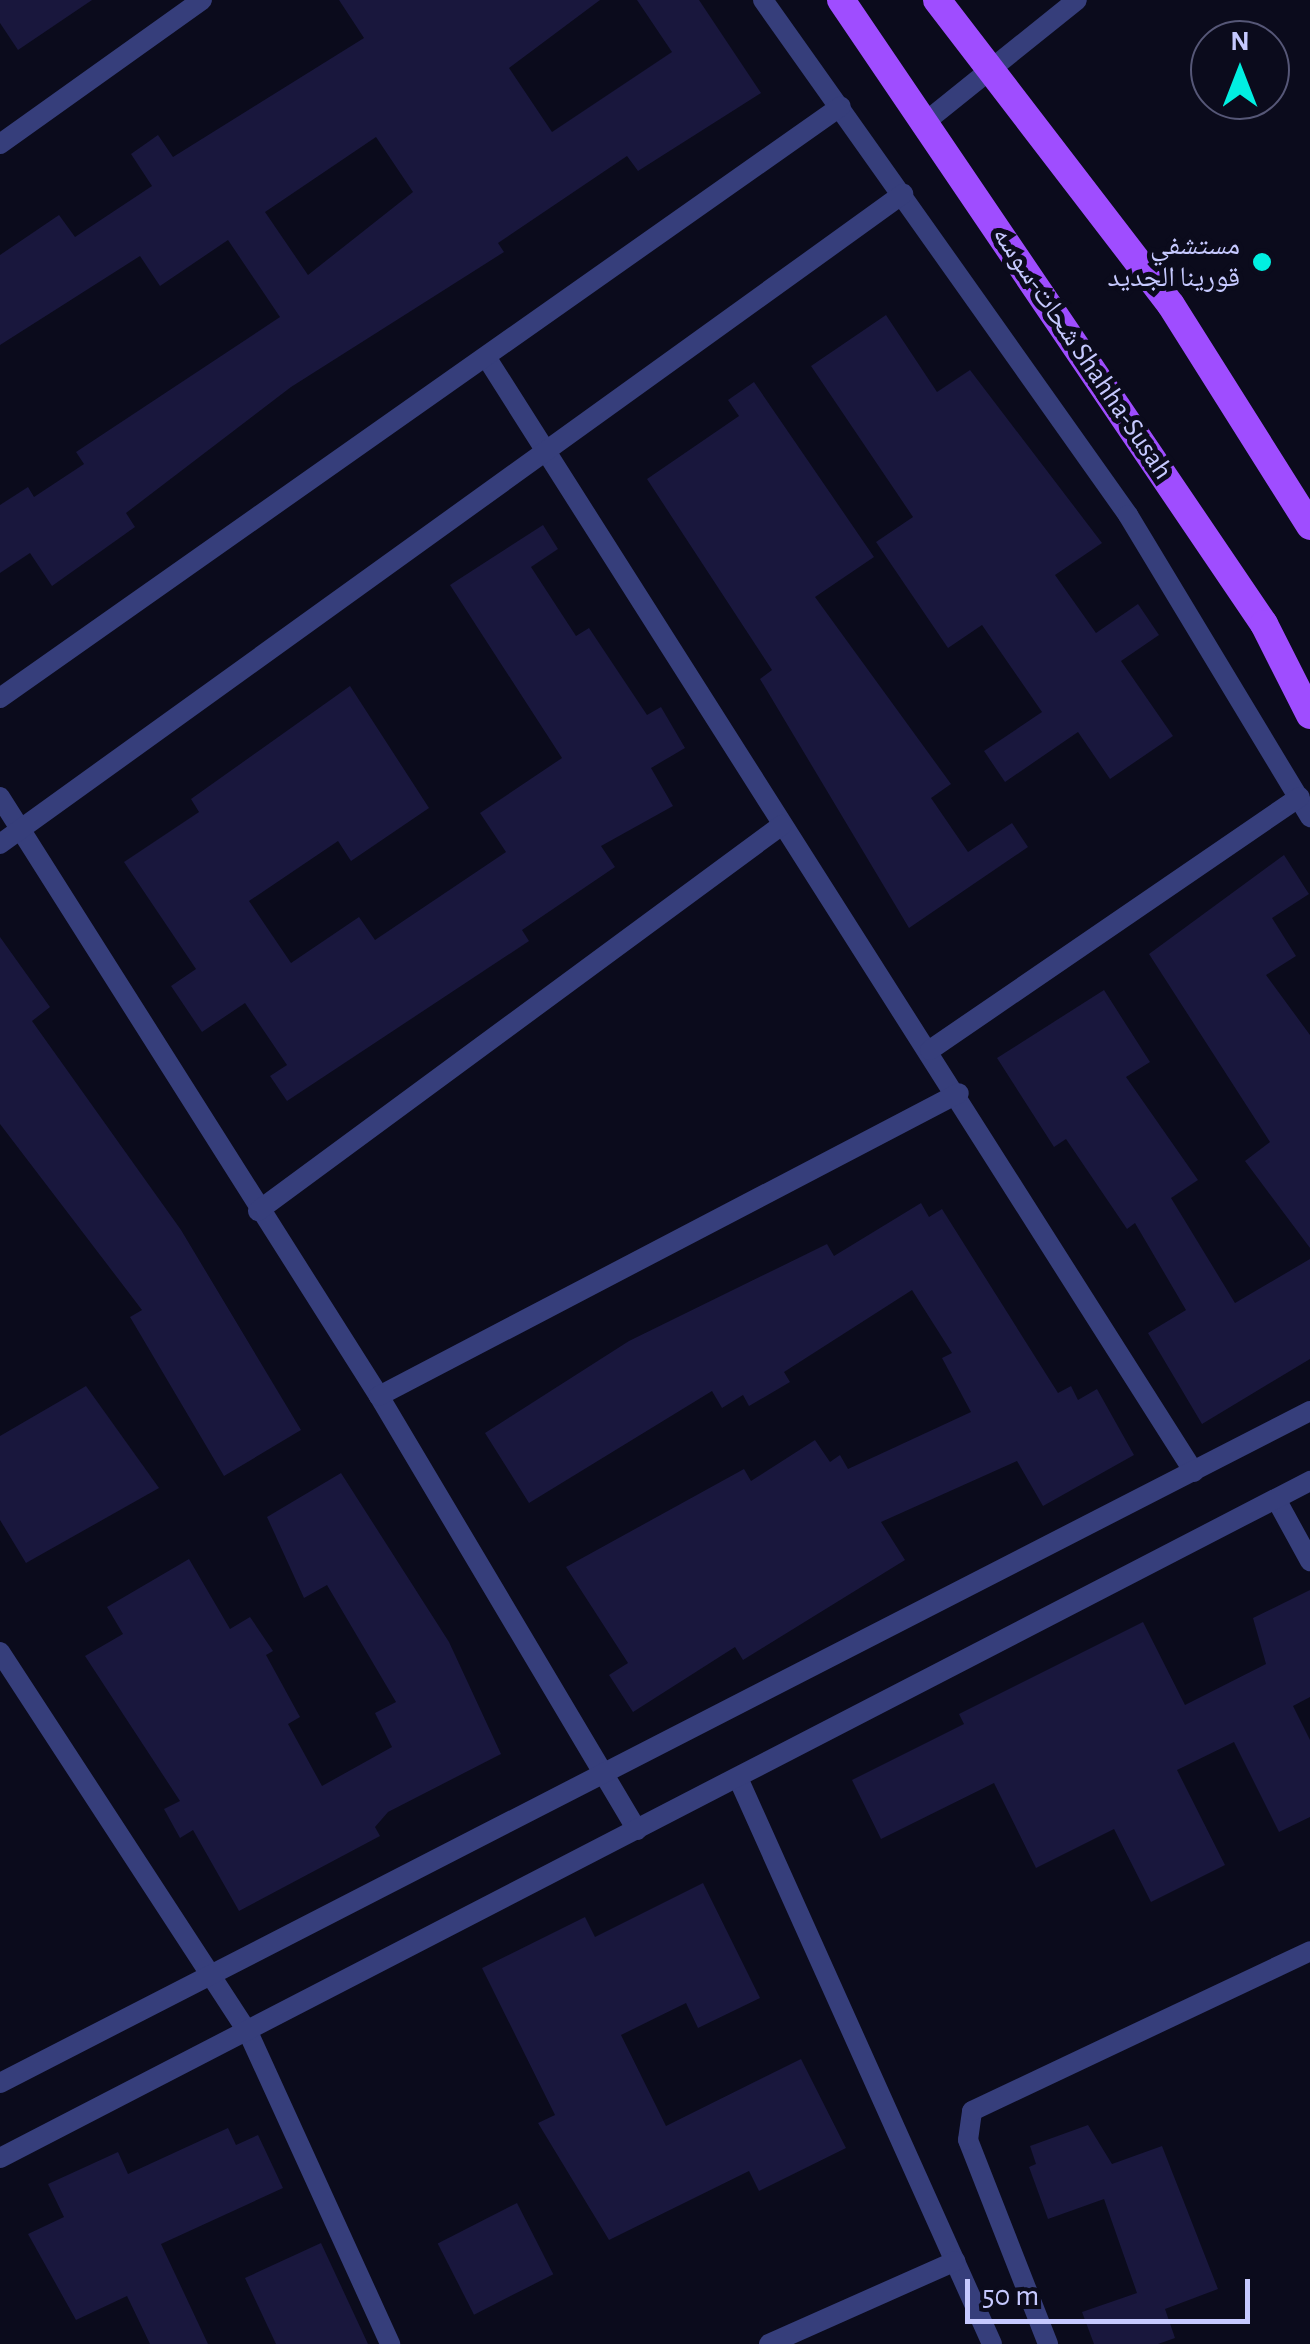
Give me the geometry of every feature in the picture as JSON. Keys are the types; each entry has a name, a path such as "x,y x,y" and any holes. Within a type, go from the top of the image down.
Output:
{"main road":[{"name":"شحات-سوسه Shahha-Susah","path":"841,0 1253,608 1310,715"},
{"path":"937,0 1171,305 1310,526"}],"street":[{"path":"0,144 202,0"},
{"path":"763,0 842,106 1128,515 1310,817"},
{"path":"924,123 1063,4"},
{"path":"0,698 488,360 842,106"},
{"path":"0,844 903,194"},
{"path":"488,360 782,825 960,1094 1194,1472"},
{"path":"0,797 258,1211 380,1396 637,1830"},
{"path":"930,1050 1300,797"},
{"path":"258,1211 782,825"},
{"path":"380,1396 960,1094"},
{"path":"0,2083 1310,1410"},
{"path":"0,2158 1310,1482"},
{"path":"1276,1500 1310,1561"},
{"path":"0,1652 248,2032 390,2344"},
{"path":"738,1778 992,2344"},
{"path":"1048,2344 979,2172 968,2116 1310,1951"},
{"path":"769,2344 955,2261"}],"building":[{"path":"0,0 92,0 18,50 0,23"},
{"path":"339,0 600,0 509,68 552,132 672,52 637,0 699,0 761,93 638,171 627,156 498,243 504,252 291,387 126,513 135,527 52,586 30,553 0,573 0,505 28,487 34,497 84,464 76,452 280,317 228,240 160,286 140,256 0,345 0,255 59,215 75,237 152,186 131,154 158,135 173,157 364,38","holes":["376,137 413,192 308,275 265,212"]},
{"path":"886,315 937,392 970,370 1102,543 1055,575 1096,633 1138,604 1159,635 1121,661 1173,736 1110,779 1078,732 1005,782 984,751 1042,712 982,625 948,648 876,542 913,517 811,366"},
{"path":"754,382 874,557 815,597 951,784 931,798 968,852 1012,823 1028,847 909,928 760,679 772,670 647,479 739,416 728,400"},
{"path":"543,525 558,549 531,567 576,636 589,628 647,715 661,707 685,748 651,768 673,806 601,846 615,867 522,930 529,941 287,1101 270,1076 287,1065 245,1003 202,1032 171,986 196,969 124,862 199,812 191,799 350,686 429,808 351,861 338,841 249,901 291,963 359,917 375,940 506,852 480,813 562,758 450,585"},
{"path":"1284,855 1309,894 1272,918 1296,956 1266,975 1310,1035 1310,1248 1245,1161 1270,1142 1149,954"},
{"path":"0,937 50,1007 32,1021 181,1230 301,1430 224,1476 130,1317 142,1310 0,1124"},
{"path":"1104,990 1150,1062 1126,1077 1198,1180 1171,1198 1235,1303 1310,1259 1310,1359 1202,1424 1148,1333 1186,1310 1135,1223 1127,1229 1066,1139 1054,1147 997,1058"},
{"path":"921,1203 929,1217 942,1209 1058,1393 1071,1386 1078,1400 1097,1389 1134,1455 1043,1506 1017,1461 881,1522 905,1560 743,1660 735,1647 633,1712 609,1675 628,1663 566,1567 744,1469 751,1481 815,1440 830,1462 840,1455 848,1469 971,1412 942,1358 952,1353 912,1290 784,1372 790,1382 749,1406 743,1395 722,1408 712,1391 529,1503 485,1433 629,1341 827,1244 834,1256"},
{"path":"86,1386 159,1488 26,1563 0,1520 0,1436"},
{"path":"341,1473 449,1642 501,1754 388,1812 375,1827 380,1836 239,1911 193,1830 180,1838 164,1809 180,1801 85,1656 123,1634 107,1607 189,1559 230,1629 250,1617 273,1651 266,1655 300,1717 288,1724 322,1786 392,1747 375,1713 396,1702 327,1585 304,1598 267,1517"},
{"path":"1310,1590 1310,1697 1293,1706 1310,1740 1310,1817 1279,1832 1234,1742 1177,1770 1225,1865 1151,1902 1114,1829 1036,1868 994,1783 881,1839 852,1780 964,1724 959,1714 1143,1622 1185,1705 1266,1664 1253,1618"},
{"path":"703,1883 760,1998 698,2028 686,2003 621,2035 666,2126 801,2059 846,2148 759,2191 749,2171 609,2240 538,2123 555,2115 482,1968 585,1917 595,1937"},
{"path":"1088,2125 1112,2164 1162,2146 1218,2289 1165,2309 1175,2338 1158,2344 1094,2344 1082,2312 1137,2293 1104,2199 1048,2219 1029,2167 1036,2164 1030,2146"},
{"path":"228,2128 236,2145 258,2135 283,2188 161,2244 208,2344 150,2344 127,2296 76,2320 28,2234 64,2217 48,2184 118,2152 128,2174"},
{"path":"517,2203 553,2274 474,2315 438,2243"},
{"path":"321,2243 368,2344 276,2344 245,2278"}],"place":[{"name":"مستشفي قورينا الجديد","path":"1262,262"}]}
